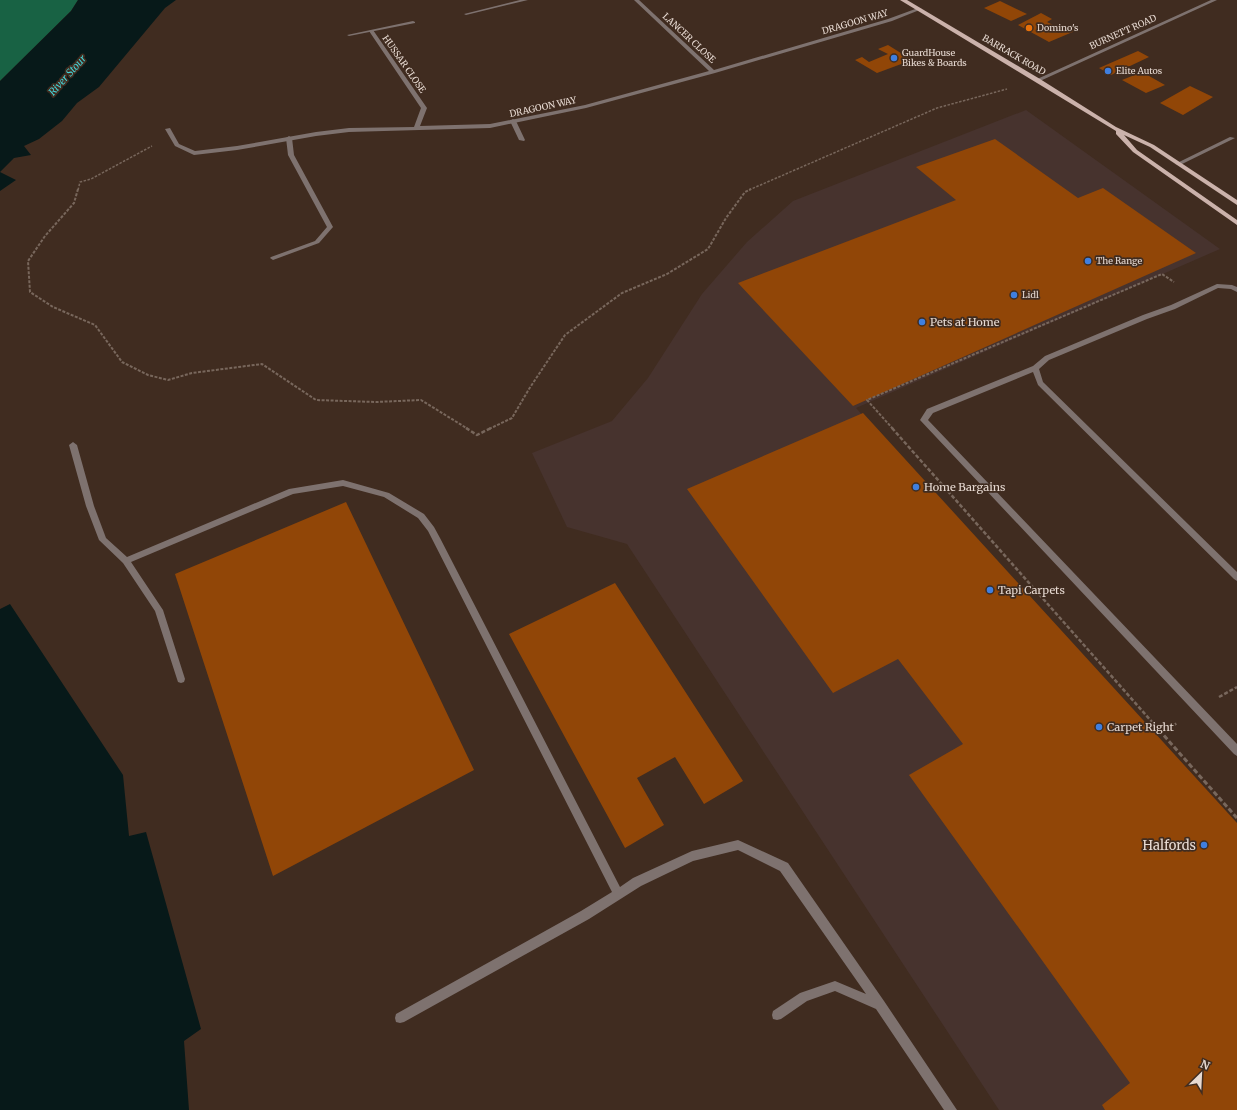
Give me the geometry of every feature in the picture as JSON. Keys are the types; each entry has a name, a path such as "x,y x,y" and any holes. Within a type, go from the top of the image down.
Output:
{"main road":[{"name":"BARRACK ROAD","path":"903,0 1038,80 1114,128 1152,146 1237,203"},
{"name":"BARRACK ROAD","path":"1114,128 1135,151 1237,223"}],"street":[{"path":"466,14 525,0"},
{"name":"LANCER CLOSE","path":"636,0 713,72"},
{"name":"BURNETT ROAD","path":"1038,80 1215,0"},
{"name":"DRAGOON WAY","path":"168,129 177,145 194,153 237,148 289,138 349,130 490,126 586,106 713,72 890,20 920,9"},
{"name":"HUSSAR CLOSE","path":"349,35 413,22"},
{"name":"HUSSAR CLOSE","path":"371,31 424,108 416,129"},
{"path":"513,121 522,140"},
{"path":"273,258 317,242 330,227 290,155 289,138"},
{"path":"1178,164 1232,138"},
{"path":"1237,290 1232,287 1217,286 1174,307 1145,317 1047,358 1035,368 930,411 924,420 1237,751"},
{"path":"1035,368 1040,383 1237,577"},
{"path":"73,445 90,506 103,540 126,561 159,610 181,679"},
{"path":"126,561 292,491 343,483 386,495 421,516 437,540 618,894"},
{"path":"400,1018 585,915 637,882 692,856 738,845 784,867 952,1110"},
{"path":"777,1015 804,997 835,986 880,1005"}],"path":[{"path":"172,136 92,179 80,182 74,203 45,236 28,261 30,292 53,307 95,325 122,362 148,375 168,380 192,373 262,364 316,400 376,402 421,400 477,435 512,418 528,389 565,334 622,293 667,274 708,249 726,218 745,192 936,108 1038,80"},
{"path":"1174,283 1162,274 867,400 1237,818"}],"shaded area":[{"path":"1026,110 1220,249 856,408 1237,827 1237,1110 999,1110 627,544 567,527 532,453 612,421 648,378 702,294 747,242 793,201"}],"green space":[{"path":"0,0 78,0 71,11 0,81"}],"water":[{"name":"River Stour","path":"78,0 176,0 165,8 99,87 77,103 62,121 39,139 24,146 31,155 14,158 0,172 0,81 71,11"},
{"path":"0,172 16,180 0,191"},
{"path":"10,604 123,775 129,836 146,832 201,1029 184,1041 189,1110 0,1110 0,609"}],"building":[{"path":"1000,1 1027,14 1011,21 984,8"},
{"path":"1041,13 1052,19 1047,22 1059,28 1064,26 1075,31 1049,42 1018,25"},
{"name":"GuardHouse Bikes & Boards","path":"888,45 912,60 877,73 855,60 862,57 869,62 888,54 878,49"},
{"path":"1138,51 1149,57 1111,75 1099,68"},
{"path":"1142,72 1165,85 1146,93 1122,80"},
{"path":"1190,86 1213,97 1183,115 1160,103"},
{"path":"995,139 1078,198 1103,188 1196,253 853,406 738,283 956,200 916,167"},
{"path":"863,413 1237,823 1237,1110 1105,1110 1102,1105 1130,1083 909,775 963,744 898,659 833,693 687,489"},
{"path":"346,502 474,770 273,876 175,574"},
{"path":"615,583 743,781 704,804 675,757 637,778 664,825 625,848 509,634"}],"place":[{"name":"Domino's","path":"1029,28"},
{"name":"GuardHouse Bikes & Boards","path":"894,58"},
{"name":"Elite Autos","path":"1108,71"},
{"name":"The Range","path":"1088,261"},
{"name":"Lidl","path":"1014,295"},
{"name":"Pets at Home","path":"922,322"},
{"name":"Home Bargains","path":"916,487"},
{"name":"Tapi Carpets","path":"990,590"},
{"name":"Carpet Right","path":"1099,727"},
{"name":"Halfords","path":"1204,845"}]}
